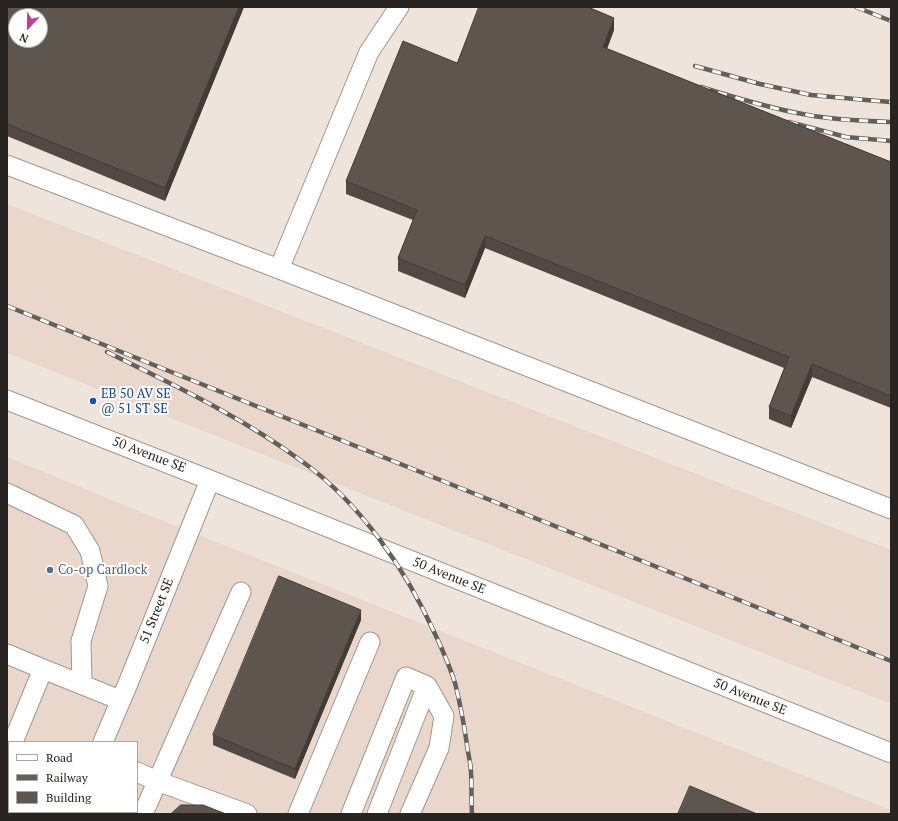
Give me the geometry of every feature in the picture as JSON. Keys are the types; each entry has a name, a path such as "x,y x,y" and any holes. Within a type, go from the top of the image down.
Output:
{"street":[{"path":"279,269 369,52 399,7"},
{"path":"7,165 279,269 891,509"},
{"name":"50 Avenue SE","path":"7,400 891,753"},
{"name":"51 Street SE","path":"103,741 210,480"},
{"path":"7,493 74,525 90,551 98,586 81,641 82,684"},
{"path":"143,814 241,592"},
{"path":"298,814 370,642"},
{"path":"7,654 120,700"},
{"path":"13,741 43,669"},
{"path":"351,814 406,677 428,686 444,716 439,748 410,814"},
{"path":"377,814 428,686"},
{"path":"138,772 157,781 247,814"}],"shaded area":[{"path":"7,204 891,550 891,704 7,353"},
{"path":"7,457 151,516 891,810 891,814 7,814"}],"building":[{"path":"9,7 239,7 165,188 7,124 8,9 8,48 48,48 48,8"},
{"path":"479,7 588,7 614,18 603,47 891,162 891,396 812,364 791,416 769,407 789,357 485,236 465,285 398,258 417,210 346,181 403,41 457,63"},
{"path":"279,576 361,610 295,769 213,735"},
{"path":"690,786 757,814 678,814"},
{"path":"181,805 203,805 226,814 171,814"}],"railway":[{"path":"856,7 891,21"},
{"path":"695,66 760,84 811,95 891,102"},
{"path":"701,87 754,103 795,113 860,121 891,122"},
{"path":"789,122 846,137 891,141"},
{"path":"7,306 891,661"},
{"path":"107,352 207,402 256,430 280,446 324,479 344,498 380,540 411,587 449,665 457,691 471,766 472,814"}],"place":[{"name":"EB 50 AV SE @ 51 ST SE","path":"93,401"},
{"name":"Co-op Cardlock","path":"50,570"}]}
